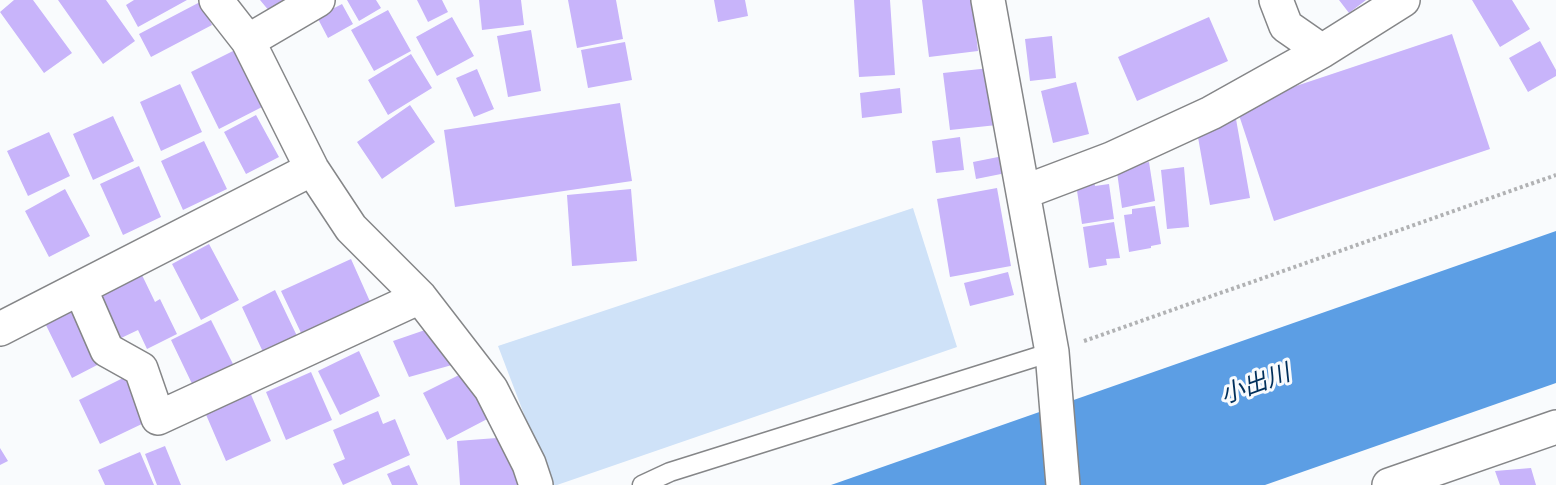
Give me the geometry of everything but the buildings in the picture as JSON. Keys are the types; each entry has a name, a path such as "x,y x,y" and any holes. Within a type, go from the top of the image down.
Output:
{"street":[{"path":"216,0 248,42 312,169 351,228 420,297 491,389 529,464 536,485"},
{"path":"248,42 318,0"},
{"path":"988,0 1053,358 1063,485"},
{"path":"1276,0 1286,26 1322,51"},
{"path":"1024,192 1111,159 1210,113 1322,51 1403,0"},
{"path":"0,329 312,169"},
{"path":"80,288 107,350 141,369 158,418 420,297"},
{"path":"1399,483 1556,427"}],"lane":[{"path":"642,485 670,472 1053,358"}],"path":[{"path":"1053,358 1178,306 1556,175"}],"shaded area":[{"path":"913,208 957,347 557,485 551,485 498,346"}],"water":[{"name":"小出川","path":"1556,231 1556,383 1265,485 831,485"}]}
